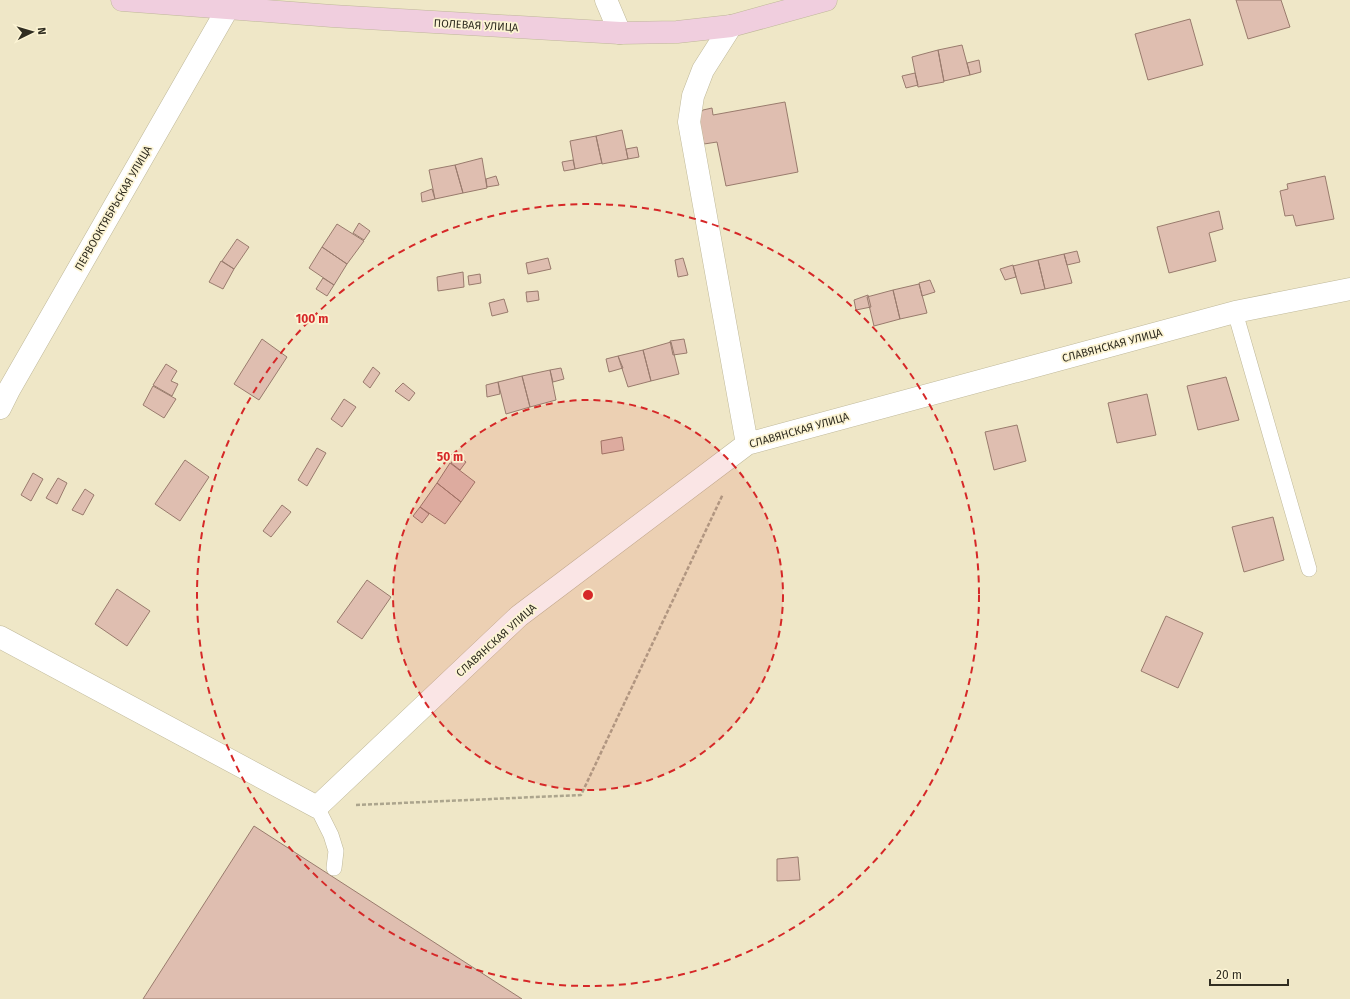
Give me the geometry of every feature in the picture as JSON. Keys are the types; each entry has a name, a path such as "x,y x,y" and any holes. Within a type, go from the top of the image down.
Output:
{"street":[{"name":"ПОЛЕВАЯ УЛИЦА","path":"122,0 348,17 620,33 677,32 731,26 826,0"},
{"path":"606,0 620,33"},
{"name":"ПЕРВООКТЯБРЬСКАЯ УЛИЦА","path":"3,397 228,8"},
{"path":"731,26 703,70 693,96 689,122 747,444"},
{"name":"СЛАВЯНСКАЯ УЛИЦА","path":"317,807 519,616 747,444 1235,312 1350,289"},
{"path":"0,637 317,807"}],"lane":[{"path":"1235,312 1309,569"},
{"path":"317,807 332,835 336,851 334,868"}],"path":[{"path":"317,807 581,795 723,494"}],"building":[{"path":"1236,0 1281,0 1290,27 1248,39"},
{"path":"1190,19 1203,65 1148,80 1135,34"},
{"path":"962,45 970,75 944,81 938,50"},
{"path":"938,50 944,82 918,87 912,57"},
{"path":"979,60 981,72 970,75 967,63"},
{"path":"915,73 918,85 906,88 902,76"},
{"path":"785,102 798,172 726,186 717,142 704,144 698,116 703,110 712,108 713,115"},
{"path":"622,130 628,159 602,164 596,136"},
{"path":"596,136 602,163 575,169 570,141"},
{"path":"637,147 639,157 628,159 626,149"},
{"path":"482,158 487,188 463,193 455,165"},
{"path":"573,160 575,169 564,171 562,162"},
{"path":"455,165 463,193 435,199 429,170"},
{"path":"496,176 499,185 487,187 486,179"},
{"path":"1325,176 1334,219 1296,226 1293,215 1285,216 1280,191 1288,189 1287,184"},
{"path":"432,189 435,199 422,202 421,193"},
{"path":"1219,211 1223,229 1209,233 1216,261 1169,273 1157,227"},
{"path":"359,223 370,231 364,240 353,233"},
{"path":"337,224 364,241 347,264 322,247"},
{"path":"237,239 249,247 234,269 222,261"},
{"path":"322,247 347,264 334,285 309,268"},
{"path":"1077,251 1080,262 1067,265 1064,254"},
{"path":"1064,254 1072,283 1045,289 1038,260"},
{"path":"548,258 551,269 528,274 526,263"},
{"path":"683,258 688,275 678,277 675,260"},
{"path":"1038,260 1045,289 1021,294 1013,266"},
{"path":"221,261 234,269 223,289 209,282"},
{"path":"1013,265 1016,277 1005,280 1000,269"},
{"path":"463,272 464,287 438,291 437,277"},
{"path":"480,274 481,283 469,285 468,276"},
{"path":"323,278 334,285 327,296 316,289"},
{"path":"930,280 935,292 922,296 919,283"},
{"path":"919,284 927,313 900,319 893,290"},
{"path":"893,290 900,319 874,326 867,297"},
{"path":"538,291 539,300 527,302 526,292"},
{"path":"868,295 871,307 856,310 854,300"},
{"path":"504,299 508,312 492,316 489,303"},
{"path":"262,339 287,357 259,400 234,384"},
{"path":"684,339 687,353 673,355 670,341"},
{"path":"671,342 679,374 651,381 643,350"},
{"path":"643,350 651,381 628,387 618,356"},
{"path":"618,356 623,368 609,372 606,359"},
{"path":"166,364 177,371 171,381 178,384 172,396 153,385"},
{"path":"373,367 380,373 370,388 363,382"},
{"path":"561,368 564,379 553,382 550,370"},
{"path":"550,370 556,400 530,407 522,376"},
{"path":"522,376 530,407 506,414 498,382"},
{"path":"1226,377 1239,420 1198,430 1187,386"},
{"path":"498,382 500,394 487,397 486,385"},
{"path":"403,383 415,393 409,401 395,391"},
{"path":"153,386 176,399 164,418 143,405"},
{"path":"1147,394 1156,435 1117,443 1108,403"},
{"path":"344,399 356,407 342,427 331,419"},
{"path":"1017,425 1026,461 994,470 985,432"},
{"path":"622,437 624,450 602,454 601,441"},
{"path":"317,448 326,453 307,486 298,480"},
{"path":"457,455 466,462 460,470 451,463"},
{"path":"185,460 209,477 180,521 155,504"},
{"path":"450,463 475,482 461,502 437,483"},
{"path":"33,473 43,479 31,501 21,495"},
{"path":"58,478 67,483 57,504 46,498"},
{"path":"437,483 461,502 445,524 420,507"},
{"path":"85,489 94,495 83,515 72,510"},
{"path":"282,505 291,512 271,537 263,531"},
{"path":"420,507 429,514 422,523 413,516"},
{"path":"1273,517 1284,560 1244,572 1232,527"},
{"path":"367,580 391,597 362,639 337,622"},
{"path":"117,589 150,611 127,646 95,624"},
{"path":"1166,616 1203,633 1178,688 1141,671"},
{"path":"254,826 522,999 143,999"},
{"path":"798,857 800,880 777,881 777,859"}]}
